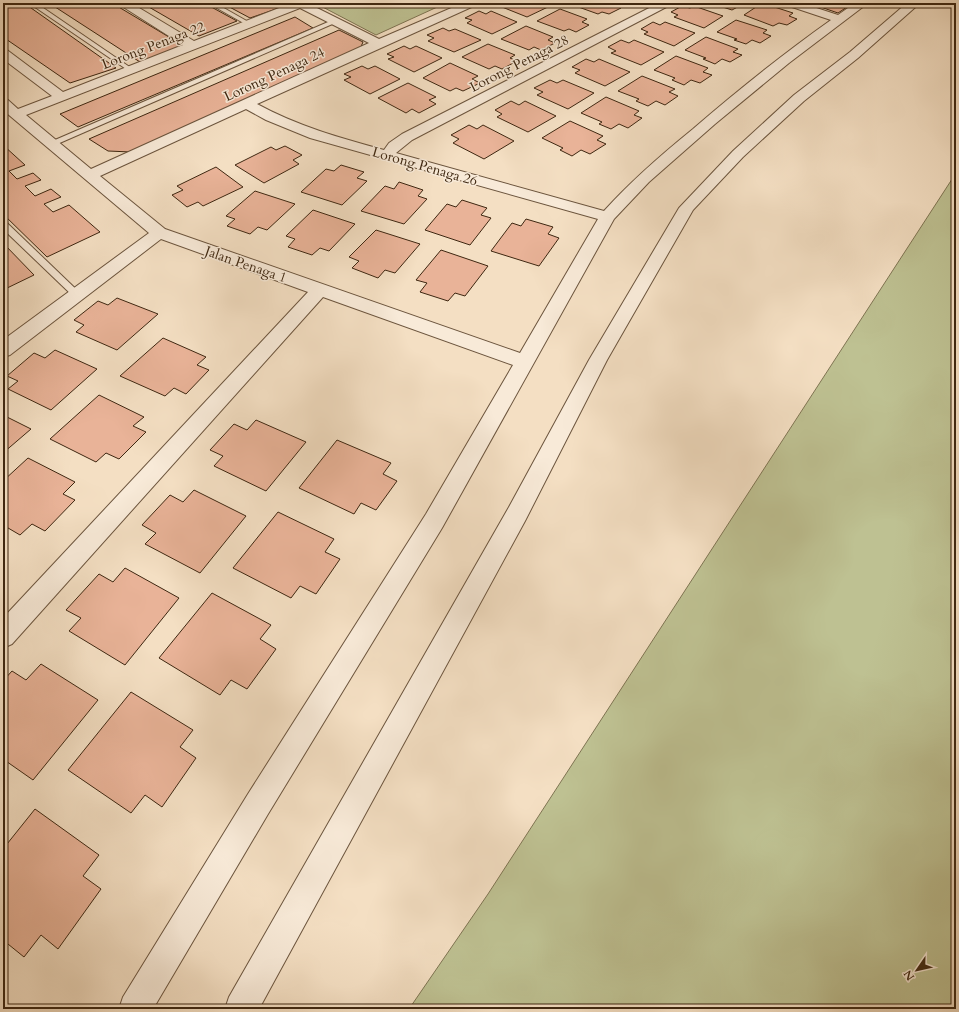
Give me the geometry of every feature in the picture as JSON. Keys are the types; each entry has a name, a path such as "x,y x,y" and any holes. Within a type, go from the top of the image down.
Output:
{"street":[{"path":"123,3 193,46"},
{"name":"Lorong Penaga 22","path":"17,114 249,24 299,3"},
{"path":"299,3 379,43"},
{"name":"Lorong Penaga 24","path":"90,175 379,43 472,3"},
{"name":"Lorong Penaga 28","path":"387,155 394,146 407,137 668,3"},
{"path":"790,3 839,19"},
{"path":"135,1009 258,804 434,520 607,217 628,192 653,169 743,93 862,3"},
{"path":"241,1009 518,514 598,360 687,208 738,154 799,98 854,55 914,3"},
{"path":"3,53 62,96"},
{"name":"Jalan Penaga 1","path":"3,103 52,142 160,233 524,362"},
{"name":"Lorong Penaga 26","path":"248,104 271,117 314,135 607,217"},
{"path":"3,350 160,233"},
{"path":"3,636 320,290"}],"lane":[{"path":"32,3 131,70"},
{"path":"211,3 249,24"},
{"path":"52,142 335,21"},
{"path":"3,224 77,295"}],"green space":[{"path":"315,3 446,3 376,35"},
{"path":"956,173 956,1009 409,1009 488,894"}],"building":[{"path":"24,3 116,68 70,83 3,37 3,4"},
{"path":"49,3 112,3 184,46 140,62"},
{"path":"142,3 204,3 237,21 199,36"},
{"path":"222,3 282,3 282,7 250,18"},
{"path":"502,3 543,3 550,6 527,17 502,7 507,5"},
{"path":"618,3 614,5 621,8 609,14 602,12 598,14 570,4"},
{"path":"710,3 745,3 732,10"},
{"path":"762,3 793,13 789,16 797,19 787,25 779,23 773,26 744,15"},
{"path":"809,3 853,3 838,13"},
{"path":"682,6 690,8 694,6 723,16 704,28 674,17 678,15 671,12"},
{"path":"560,9 587,19 582,22 589,25 576,32 569,29 564,31 537,21"},
{"path":"479,11 486,14 491,11 517,22 492,34 467,23 472,20 465,18"},
{"path":"295,17 313,28 78,127 60,114"},
{"path":"736,20 767,30 763,33 771,36 760,43 752,40 746,44 717,32"},
{"path":"653,22 660,25 665,22 695,33 674,46 644,34 648,32 641,29"},
{"path":"526,26 553,37 548,40 555,43 541,50 534,47 529,50 501,39"},
{"path":"443,28 449,31 455,29 481,40 454,52 428,41 434,38 427,35"},
{"path":"339,30 363,42 360,49 131,152 108,151 89,139"},
{"path":"706,37 738,49 733,52 742,55 730,62 722,59 715,64 703,59 706,58 685,50"},
{"path":"621,40 629,43 634,40 664,52 641,65 611,53 616,51 608,47"},
{"path":"488,44 515,55 510,58 517,61 502,69 495,66 489,69 462,57"},
{"path":"404,46 410,49 416,46 442,58 414,72 388,59 394,57 387,54"},
{"path":"676,56 708,68 703,72 712,75 700,83 691,80 684,85 672,80 675,78 654,70"},
{"path":"586,59 594,62 599,59 630,72 605,86 575,73 580,70 572,67"},
{"path":"450,63 478,76 472,79 480,83 463,91 456,88 450,91 423,78"},
{"path":"362,66 368,69 375,66 400,79 370,94 344,80 351,77 344,74"},
{"path":"642,76 675,89 669,92 678,96 665,105 656,101 648,106 636,101 639,99 618,91"},
{"path":"550,80 557,83 563,80 594,93 568,109 537,95 543,92 534,88"},
{"path":"408,83 436,97 429,100 436,104 419,113 412,109 406,113 378,98"},
{"path":"606,97 639,111 634,115 642,118 628,128 619,124 611,129 599,124 602,122 581,113"},
{"path":"511,101 519,105 525,101 556,116 528,132 497,117 502,114 495,110"},
{"path":"570,121 603,136 597,140 606,144 590,154 581,150 572,156 560,150 563,148 542,138"},
{"path":"469,125 477,129 483,125 514,141 484,159 453,143 459,139 451,135"},
{"path":"3,145 25,165 9,171 17,179 33,173 41,180 25,186 35,196 51,189 61,197 44,204 53,212 69,205 100,232 47,257 3,214"},
{"path":"285,146 302,155 293,160 299,164 264,183 235,165 271,147 276,150"},
{"path":"341,165 364,172 357,178 367,181 342,205 301,192 326,169 334,171"},
{"path":"216,167 243,187 203,206 198,202 187,207 172,195 183,190 177,186"},
{"path":"399,182 423,190 418,196 427,199 404,224 361,211 385,186 394,189"},
{"path":"255,191 295,204 267,230 258,227 250,234 227,226 235,219 226,216"},
{"path":"462,200 487,208 481,215 491,218 470,245 425,230 447,204 456,207"},
{"path":"313,210 355,224 329,251 320,248 312,255 288,247 295,239 286,236"},
{"path":"526,219 553,227 548,234 559,238 539,266 491,251 512,223 521,226"},
{"path":"376,230 420,244 395,273 385,270 378,278 352,268 359,261 349,257"},
{"path":"3,243 34,275 3,290"},
{"path":"441,250 488,266 465,296 455,293 448,301 420,292 427,283 416,280"},
{"path":"117,298 158,314 117,350 76,332 84,325 74,320 98,301 108,305"},
{"path":"163,338 206,357 197,365 209,370 186,394 174,388 165,396 120,376"},
{"path":"55,350 97,369 51,410 8,389 18,381 7,376 34,353 45,358"},
{"path":"99,395 144,417 133,426 146,432 119,459 106,453 96,462 50,439"},
{"path":"3,415 31,429 3,453"},
{"path":"256,420 306,442 266,491 214,466 223,456 210,450 234,424 247,430"},
{"path":"337,440 391,463 383,474 397,481 376,510 361,503 354,514 299,488"},
{"path":"28,458 75,482 63,494 75,500 45,531 32,524 20,535 3,525 3,481"},
{"path":"194,490 246,516 200,573 145,544 156,533 142,525 170,495 183,502"},
{"path":"278,512 334,539 325,552 340,559 316,594 300,586 291,598 233,568"},
{"path":"125,568 179,598 125,665 69,631 81,618 66,610 99,574 113,582"},
{"path":"212,593 271,625 260,639 276,649 247,689 231,680 220,695 159,658"},
{"path":"41,664 98,700 33,780 3,759 3,681 12,671 26,680"},
{"path":"131,692 193,730 180,747 196,758 162,807 145,795 131,813 68,770"},
{"path":"35,809 99,855 83,876 101,889 58,949 41,935 24,957 3,940 3,849"}]}
